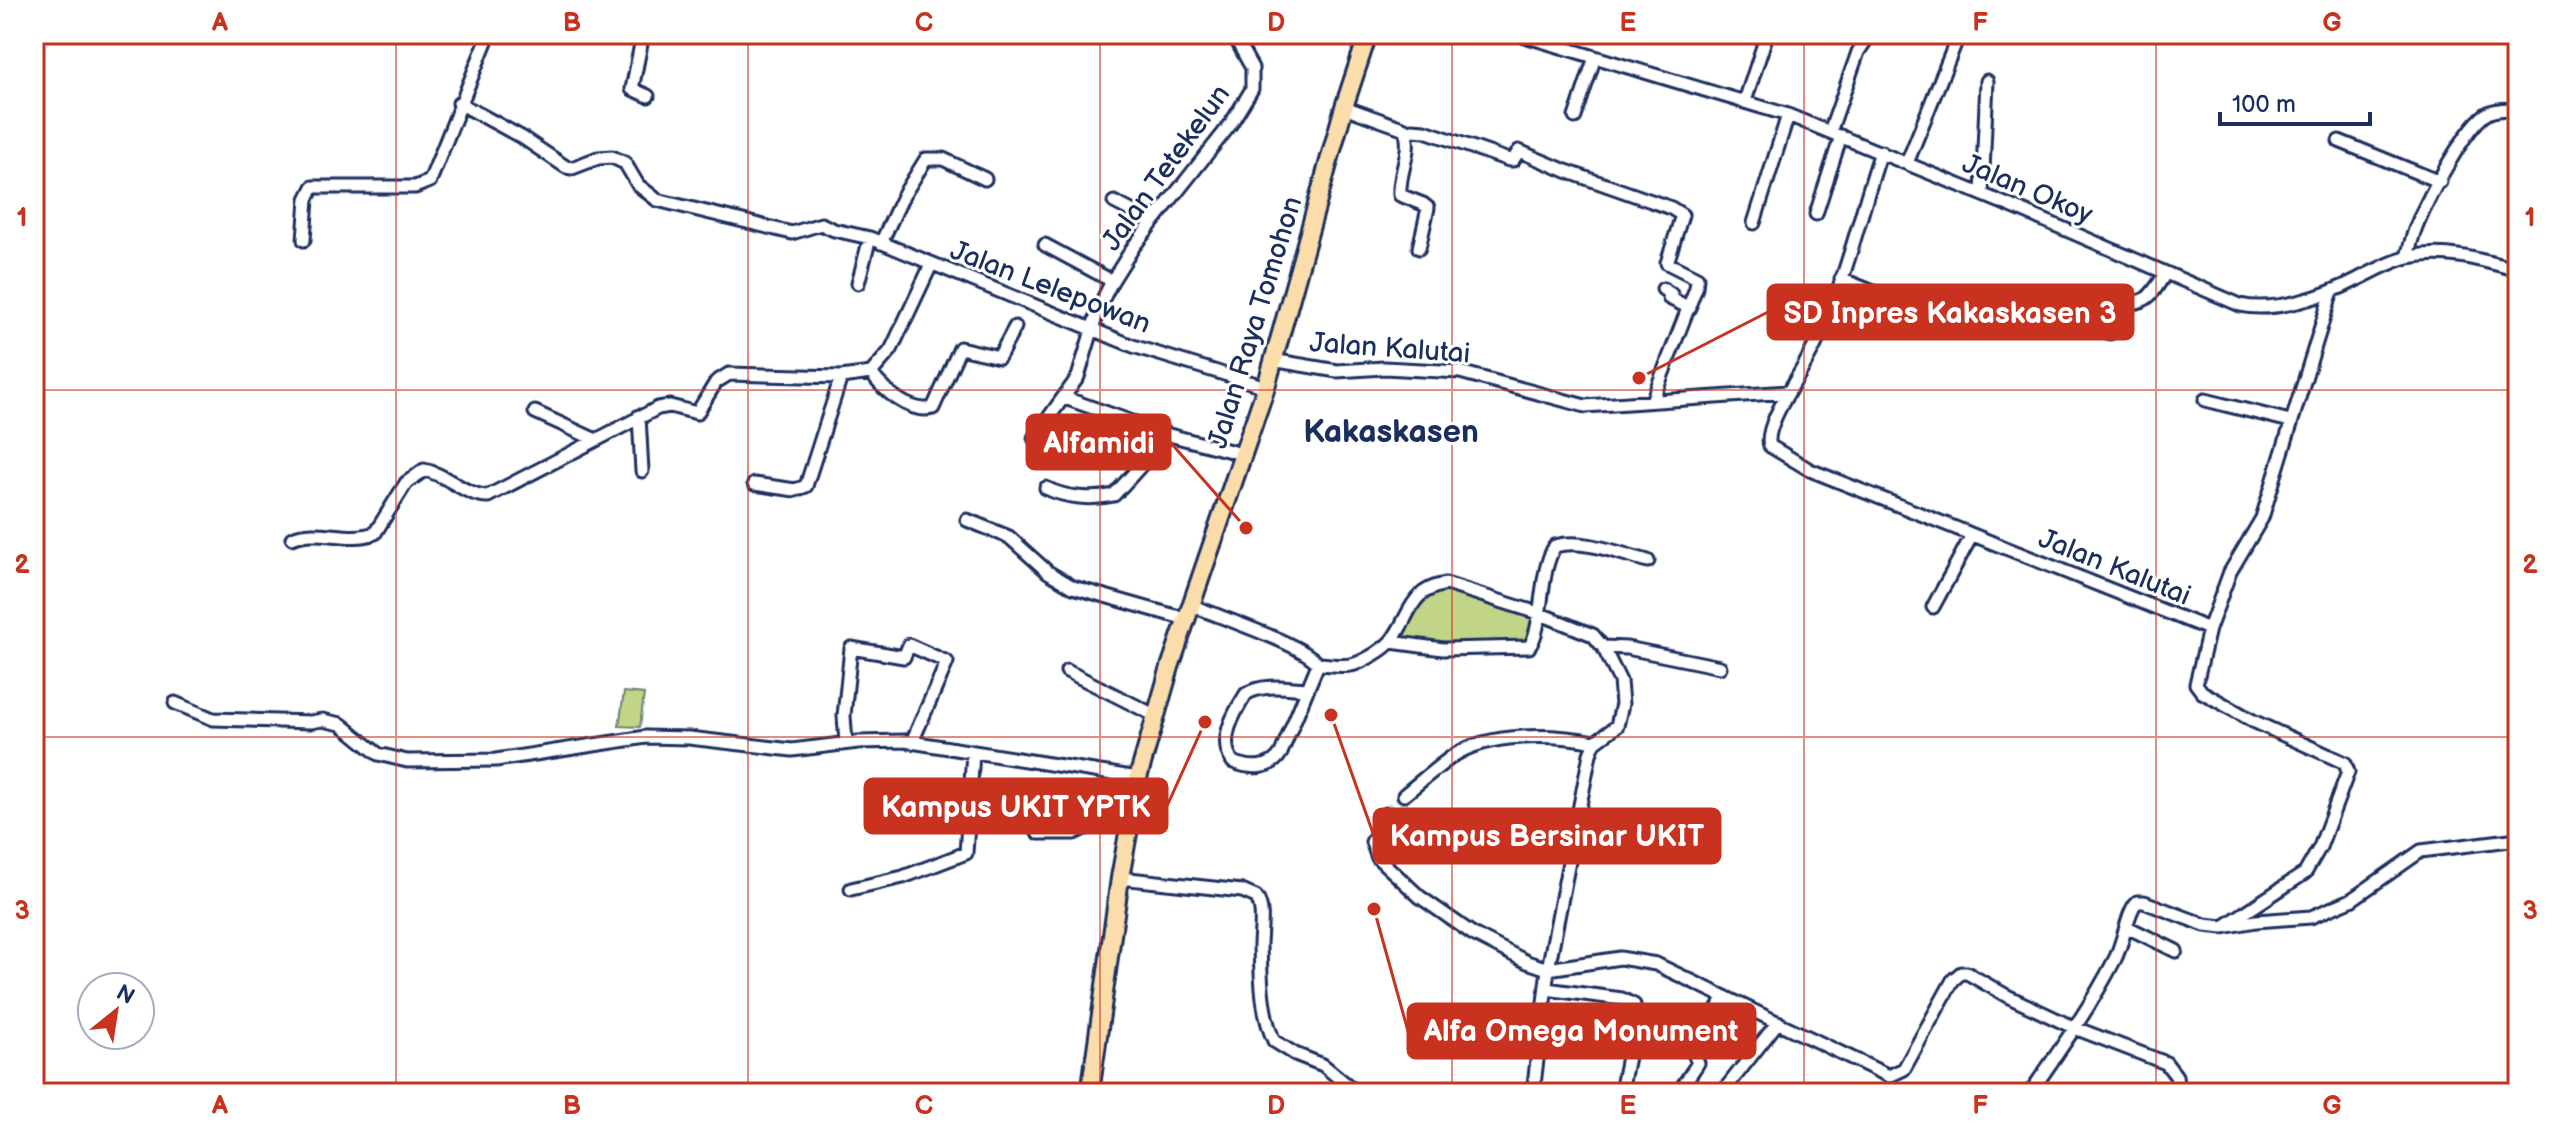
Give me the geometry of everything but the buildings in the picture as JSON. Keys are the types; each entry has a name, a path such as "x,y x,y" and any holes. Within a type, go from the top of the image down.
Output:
{"highway":[{"name":"Jalan Raya Tomohon","path":"1090,1093 1120,878 1138,778 1188,612 1266,387 1344,107 1368,34"}],"street":[{"path":"304,240 307,199 313,187 415,187 430,181 489,34"},
{"path":"643,34 632,89 648,96"},
{"name":"Jalan Tetekelun","path":"1034,438 1078,377 1112,281 1153,222 1230,125 1252,89 1252,68 1233,34"},
{"name":"Jalan Okoy","path":"1518,34 1788,115 1982,194 2225,299 2261,308 2332,291 2407,257 2427,254 2452,254 2518,270"},
{"path":"1745,101 1767,34"},
{"path":"1816,214 1858,52 1870,34"},
{"path":"1907,163 1959,34"},
{"path":"1575,117 1595,57"},
{"path":"1982,194 1987,81"},
{"name":"Jalan Lelepowan","path":"459,103 493,120 566,167 572,168 606,157 620,160 630,168 638,185 657,200 792,233 821,224 876,240 1133,346 1266,387"},
{"path":"1344,107 1401,126 1407,132 1408,149 1399,190 1404,197 1427,206 1419,248"},
{"path":"2407,257 2418,222 2479,119 2497,109 2518,109"},
{"path":"1754,223 1788,115"},
{"path":"1407,132 1425,131 1509,160 1513,160 1519,151 1679,213 1682,219 1667,263 1697,278 1690,308 1652,401"},
{"path":"2339,141 2440,182"},
{"name":"Jalan Kalutai","path":"1881,152 1821,335 1788,392 1768,437 1770,446 1810,470 2209,629 2230,572 2262,518 2332,291"},
{"path":"858,283 876,240 926,159 943,159 985,179"},
{"path":"1114,202 1153,222"},
{"path":"1045,245 1112,281"},
{"path":"292,538 311,534 350,536 375,533 406,483 424,470 440,474 475,494 488,496 639,416 670,406 697,413 716,382 729,374 841,377 871,373 891,350 931,265"},
{"path":"2110,333 2119,305 2147,300 2165,274"},
{"path":"1841,279 1896,301"},
{"path":"1663,289 1671,294 1669,298 1690,308"},
{"path":"871,373 881,386 898,398 918,408 931,409 960,347 999,357 1015,327"},
{"name":"Jalan Kalutai","path":"1272,360 1337,371 1384,368 1460,372 1585,406 1788,392"},
{"path":"754,484 795,490 806,486 841,377"},
{"path":"1065,398 1169,435 1242,454"},
{"path":"2205,400 2290,421"},
{"path":"535,412 596,440"},
{"path":"639,416 642,471"},
{"path":"1046,488 1075,497 1114,495 1169,435"},
{"path":"967,520 1009,537 1048,572 1073,587 1188,612 1287,645 1318,664 1356,664 1391,642 1417,597 1434,586 1446,584 1538,613 1593,635 1603,647 1620,681 1622,704 1617,726 1595,742 1548,969 1533,1093"},
{"path":"1933,607 1972,535"},
{"path":"1391,642 1443,649 1529,647 1536,633 1547,561 1555,546 1574,544 1602,548 1648,561"},
{"path":"2209,629 2196,675 2199,689 2253,721 2345,763 2348,772 2320,847 2305,873 2223,927"},
{"path":"846,743 844,716 851,648 904,657 909,645 947,662 912,742"},
{"path":"1603,647 1627,648 1720,667"},
{"path":"1308,689 1268,687 1246,694 1226,741 1226,750 1233,762 1254,768 1277,759 1308,689 1318,664"},
{"path":"1067,671 1156,716"},
{"path":"175,703 213,719 322,720 341,724 368,749 385,757 407,761 496,760 646,737 689,738 792,750 877,741 912,742 1138,778"},
{"path":"1404,795 1456,754 1477,746 1539,736 1595,742"},
{"path":"851,889 903,877 965,855 969,836 973,753"},
{"path":"1386,814 1372,842 1378,858 1420,897 1473,934 1527,962 1548,969 1620,958 1656,964 1889,1076 1897,1075 1906,1065 1953,980 1961,973 1967,973 2075,1028 2166,1063 2176,1076 2178,1093"},
{"path":"1038,833 1074,833 1097,822 1129,823"},
{"path":"2030,1093 2075,1028 2112,964 2131,908 2137,902 2205,925 2223,927 2322,914 2351,900 2421,851 2518,839"},
{"path":"1120,878 1242,891 1256,897 1261,905 1262,983 1272,1035 1281,1046 1323,1065 1357,1093"},
{"path":"2127,927 2176,951"},
{"path":"1546,989 1622,999 1634,1005 1635,1021 1621,1092"},
{"path":"1678,1093 1698,1063 1692,1049 1725,997"},
{"path":"1722,1093 1778,1022"},
{"path":"1434,1093 1449,1086 1468,1093"}],"green space":[{"path":"1434,586 1538,613 1529,647 1391,642 1413,603"},
{"path":"624,692 644,694 640,727 619,726"}],"tunnel":[{"path":"1386,814 1404,795"}],"place":[{"name":"SD Inpres Kakaskasen 3","path":"1639,378"},
{"name":"Alfamidi","path":"1246,528"},
{"name":"Kampus Bersinar UKIT","path":"1331,715"},
{"name":"Kampus UKIT YPTK","path":"1205,722"},
{"name":"Alfa Omega Monument","path":"1374,909"}],"district":[{"name":"Kakaskasen","path":"1391,431"}]}
